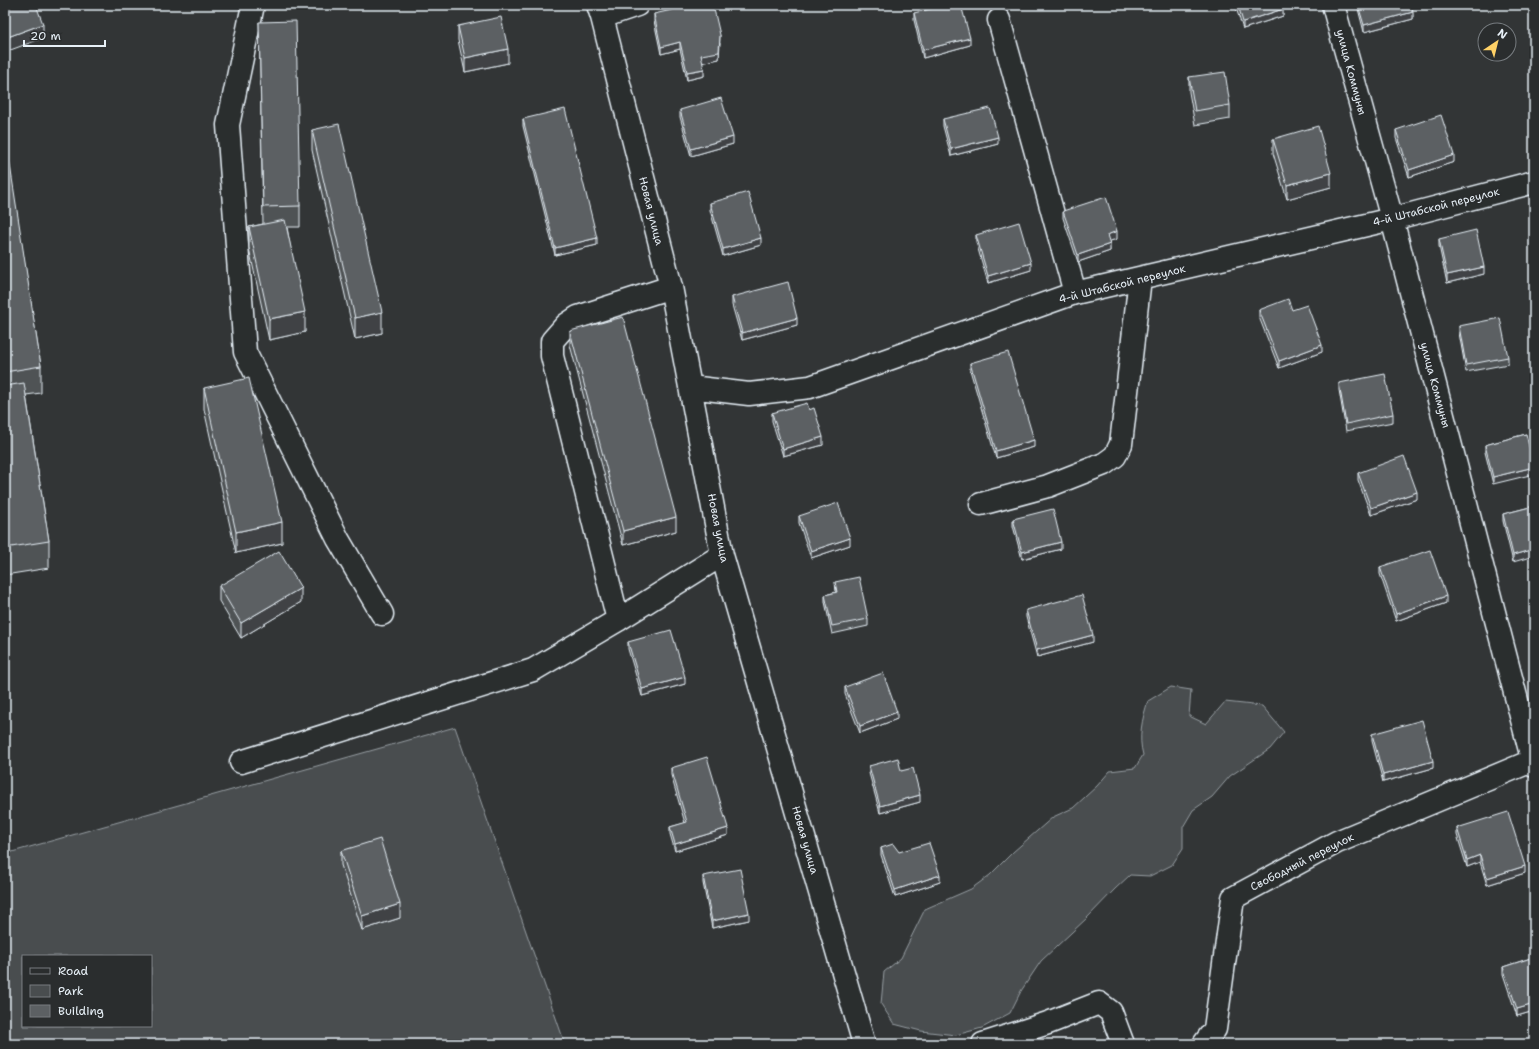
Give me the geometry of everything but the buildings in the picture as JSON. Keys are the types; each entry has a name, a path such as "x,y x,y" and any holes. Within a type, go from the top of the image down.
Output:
{"street":[{"path":"253,5 228,125 245,352 338,539 382,614"},
{"path":"600,11 637,5"},
{"name":"улица Коммуны","path":"1333,5 1392,219 1534,762"},
{"name":"Новая улица","path":"600,11 671,287 722,555 864,1044"},
{"path":"998,20 1075,294"},
{"name":"4-й Штабской переулок","path":"690,387 749,394 810,387 1075,294 1392,219 1534,182"},
{"path":"981,504 1048,486 1104,464 1115,456 1121,444 1140,278"},
{"path":"618,620 552,356 552,341 566,325 578,317 671,287"},
{"path":"241,762 533,670 618,620 722,555"},
{"name":"Свободный переулок","path":"1204,1044 1215,1029 1233,898 1337,842 1534,762"},
{"path":"983,1044 1048,1023 1099,1003 1111,1012 1123,1044"}],"green space":[{"path":"1171,687 1191,690 1189,716 1206,724 1225,702 1262,706 1284,732 1270,749 1230,776 1212,797 1193,810 1183,827 1183,848 1172,865 1150,876 1130,875 1041,961 1021,991 1010,1013 982,1028 956,1035 921,1031 894,1024 881,1004 884,972 901,958 925,909 971,889 990,875 1013,852 1053,817 1073,808 1097,786 1110,771 1135,768 1143,755 1141,728 1148,701"},
{"path":"455,727 565,1044 5,1044 5,854"}]}
